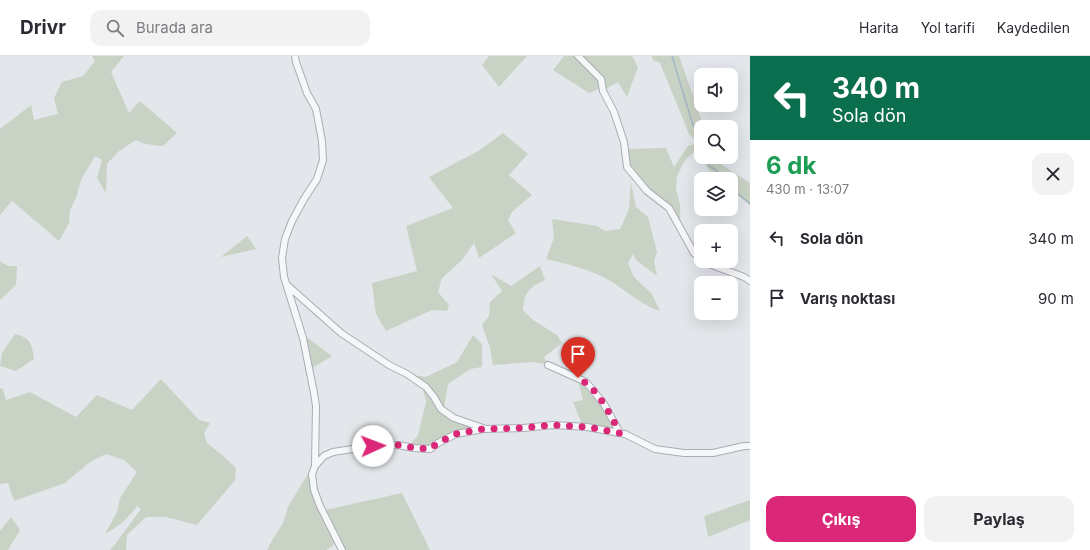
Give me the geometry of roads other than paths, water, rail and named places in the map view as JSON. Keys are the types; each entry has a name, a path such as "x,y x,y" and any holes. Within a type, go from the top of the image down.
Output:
{"street":[{"path":"295,56 307,93 316,109 322,141 323,160 317,179 304,198 292,221 285,239 282,258 284,277 303,338 316,406 315,466 312,474 314,490 320,506 342,550"},
{"path":"578,56 601,79 604,91 614,112 624,142 627,167 647,191 669,208 694,253"},
{"path":"721,268 744,276 750,281"},
{"path":"287,285 341,333 426,387 441,409 454,418 486,429"},
{"path":"548,364 586,382 604,404 620,433"},
{"path":"315,466 324,456 333,452 373,446 430,449 456,434 486,429 523,428 553,425 587,427 625,434 655,449 684,453 713,453 750,446"}],"waterway":[{"path":"672,56 694,127"},
{"path":"709,164 717,172"},
{"path":"738,194 750,204"}]}
